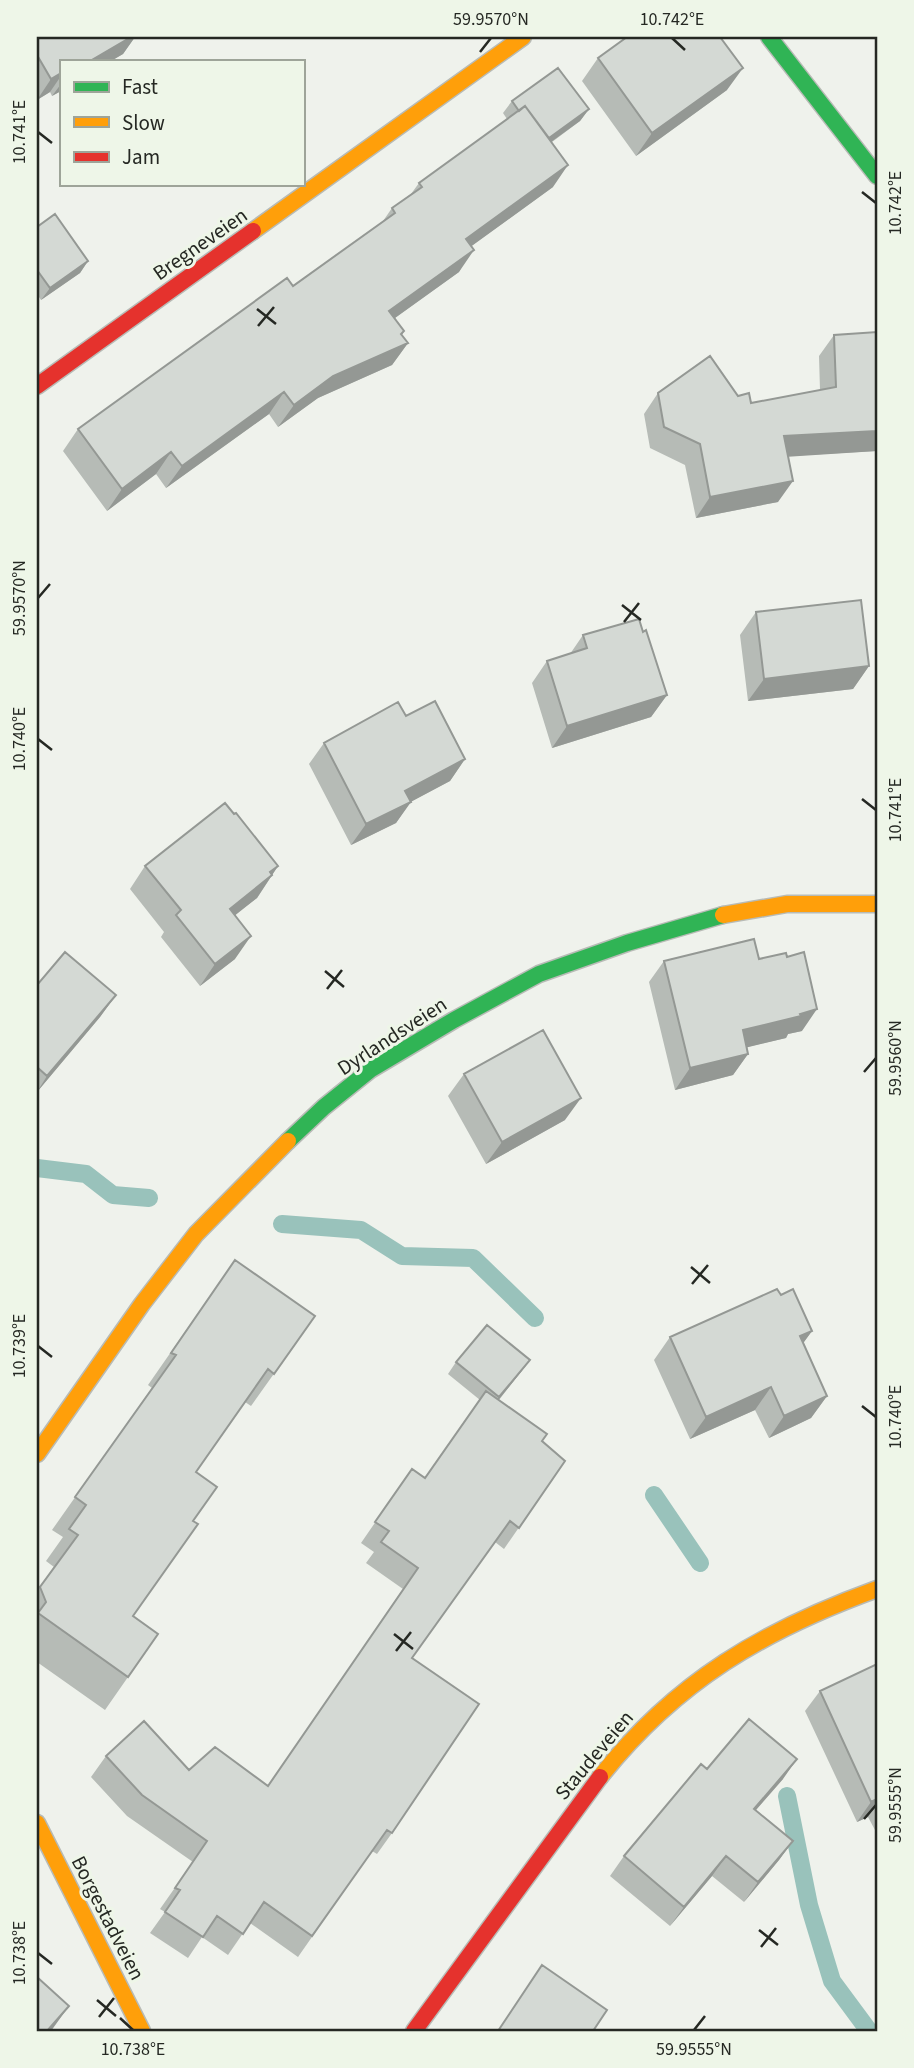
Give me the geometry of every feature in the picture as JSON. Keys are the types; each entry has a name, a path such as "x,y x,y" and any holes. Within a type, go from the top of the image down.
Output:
{"street":[{"name":"Bregneveien","path":"37,386 523,37"},
{"path":"769,37 877,176"},
{"name":"Dyrlandsveien","path":"37,1454 142,1304 196,1234 254,1173 324,1107 370,1070 539,974 627,943 708,918 787,904 877,904"},
{"name":"Staudeveien","path":"414,2031 598,1777 645,1725 696,1681 768,1636 836,1603 877,1589"},
{"name":"Borgestadveien","path":"37,1823 142,2031"}],"building":[{"path":"37,37 131,37 92,60 60,60 60,74 51,79 37,55"},
{"path":"627,37 720,37 743,68 652,133 598,58"},
{"path":"558,68 589,109 549,138 525,106 519,111 512,101"},
{"path":"525,106 568,165 466,239 474,250 389,311 404,331 401,334 408,343 333,376 294,405 284,392 182,466 171,452 122,489 78,429 287,278 293,286 395,213 392,208 422,187 419,183"},
{"path":"55,214 88,261 50,288 37,270 37,227"},
{"path":"877,332 877,431 784,436 793,481 710,497 700,444 664,427 658,393 710,356 738,396 749,393 751,403 836,387 834,335"},
{"path":"861,600 869,666 764,679 756,612"},
{"path":"639,619 643,632 646,630 667,695 567,726 547,661 587,648 583,635"},
{"path":"435,701 465,759 405,791 411,802 366,824 324,743 398,702 406,716"},
{"path":"225,803 278,866 270,872 272,875 230,909 251,936 215,964 176,915 181,910 145,866"},
{"path":"754,939 759,959 786,953 787,957 804,952 817,1009 800,1014 801,1016 743,1030 748,1054 690,1068 664,961"},
{"path":"65,952 116,995 47,1076 37,1067 37,985"},
{"path":"543,1030 581,1098 502,1142 464,1074"},
{"path":"235,1260 315,1316 274,1374 268,1369 196,1472 217,1487 193,1521 198,1524 133,1616 158,1634 128,1677 38,1613 46,1602 40,1587 78,1535 69,1529 86,1505 75,1497 176,1355 171,1353"},
{"path":"777,1289 781,1295 793,1289 812,1331 800,1336 827,1396 784,1416 771,1387 706,1417 670,1337"},
{"path":"487,1325 530,1360 499,1397 456,1362"},
{"path":"486,1391 547,1434 542,1441 565,1461 519,1528 510,1521 412,1658 479,1704 392,1833 387,1830 312,1936 264,1902 243,1934 217,1916 203,1937 165,1912 180,1890 175,1888 207,1841 142,1795 106,1756 144,1721 189,1770 215,1747 268,1786 418,1568 381,1542 389,1531 375,1522 412,1469 425,1478"},
{"path":"877,1664 877,1799 871,1802 820,1691"},
{"path":"749,1719 797,1759 754,1809 793,1841 758,1882 726,1856 684,1907 624,1856 701,1764 707,1769"},
{"path":"542,1965 607,2010 593,2031 498,2031"},
{"path":"37,1977 69,2006 47,2031 37,2031"}],"waterway":[{"path":"37,1168 86,1174 113,1195 149,1198"},
{"path":"282,1224 361,1230 402,1256 473,1258 535,1318"},
{"path":"654,1495 700,1563"},
{"path":"787,1796 809,1905 832,1981 869,2031"}],"traffic: fast":[{"path":"769,37 877,176"},
{"path":"288,1141 324,1107 370,1070 539,974 627,943 723,915"}],"traffic: slow":[{"path":"253,231 523,37"},
{"path":"723,915 787,904 877,904"},
{"path":"37,1454 142,1304 196,1234 288,1141"},
{"path":"600,1777 659,1713 725,1662 797,1622 877,1589"},
{"path":"37,1823 142,2031"}],"traffic: jam":[{"path":"37,386 253,231"},
{"path":"414,2031 600,1777"}]}
